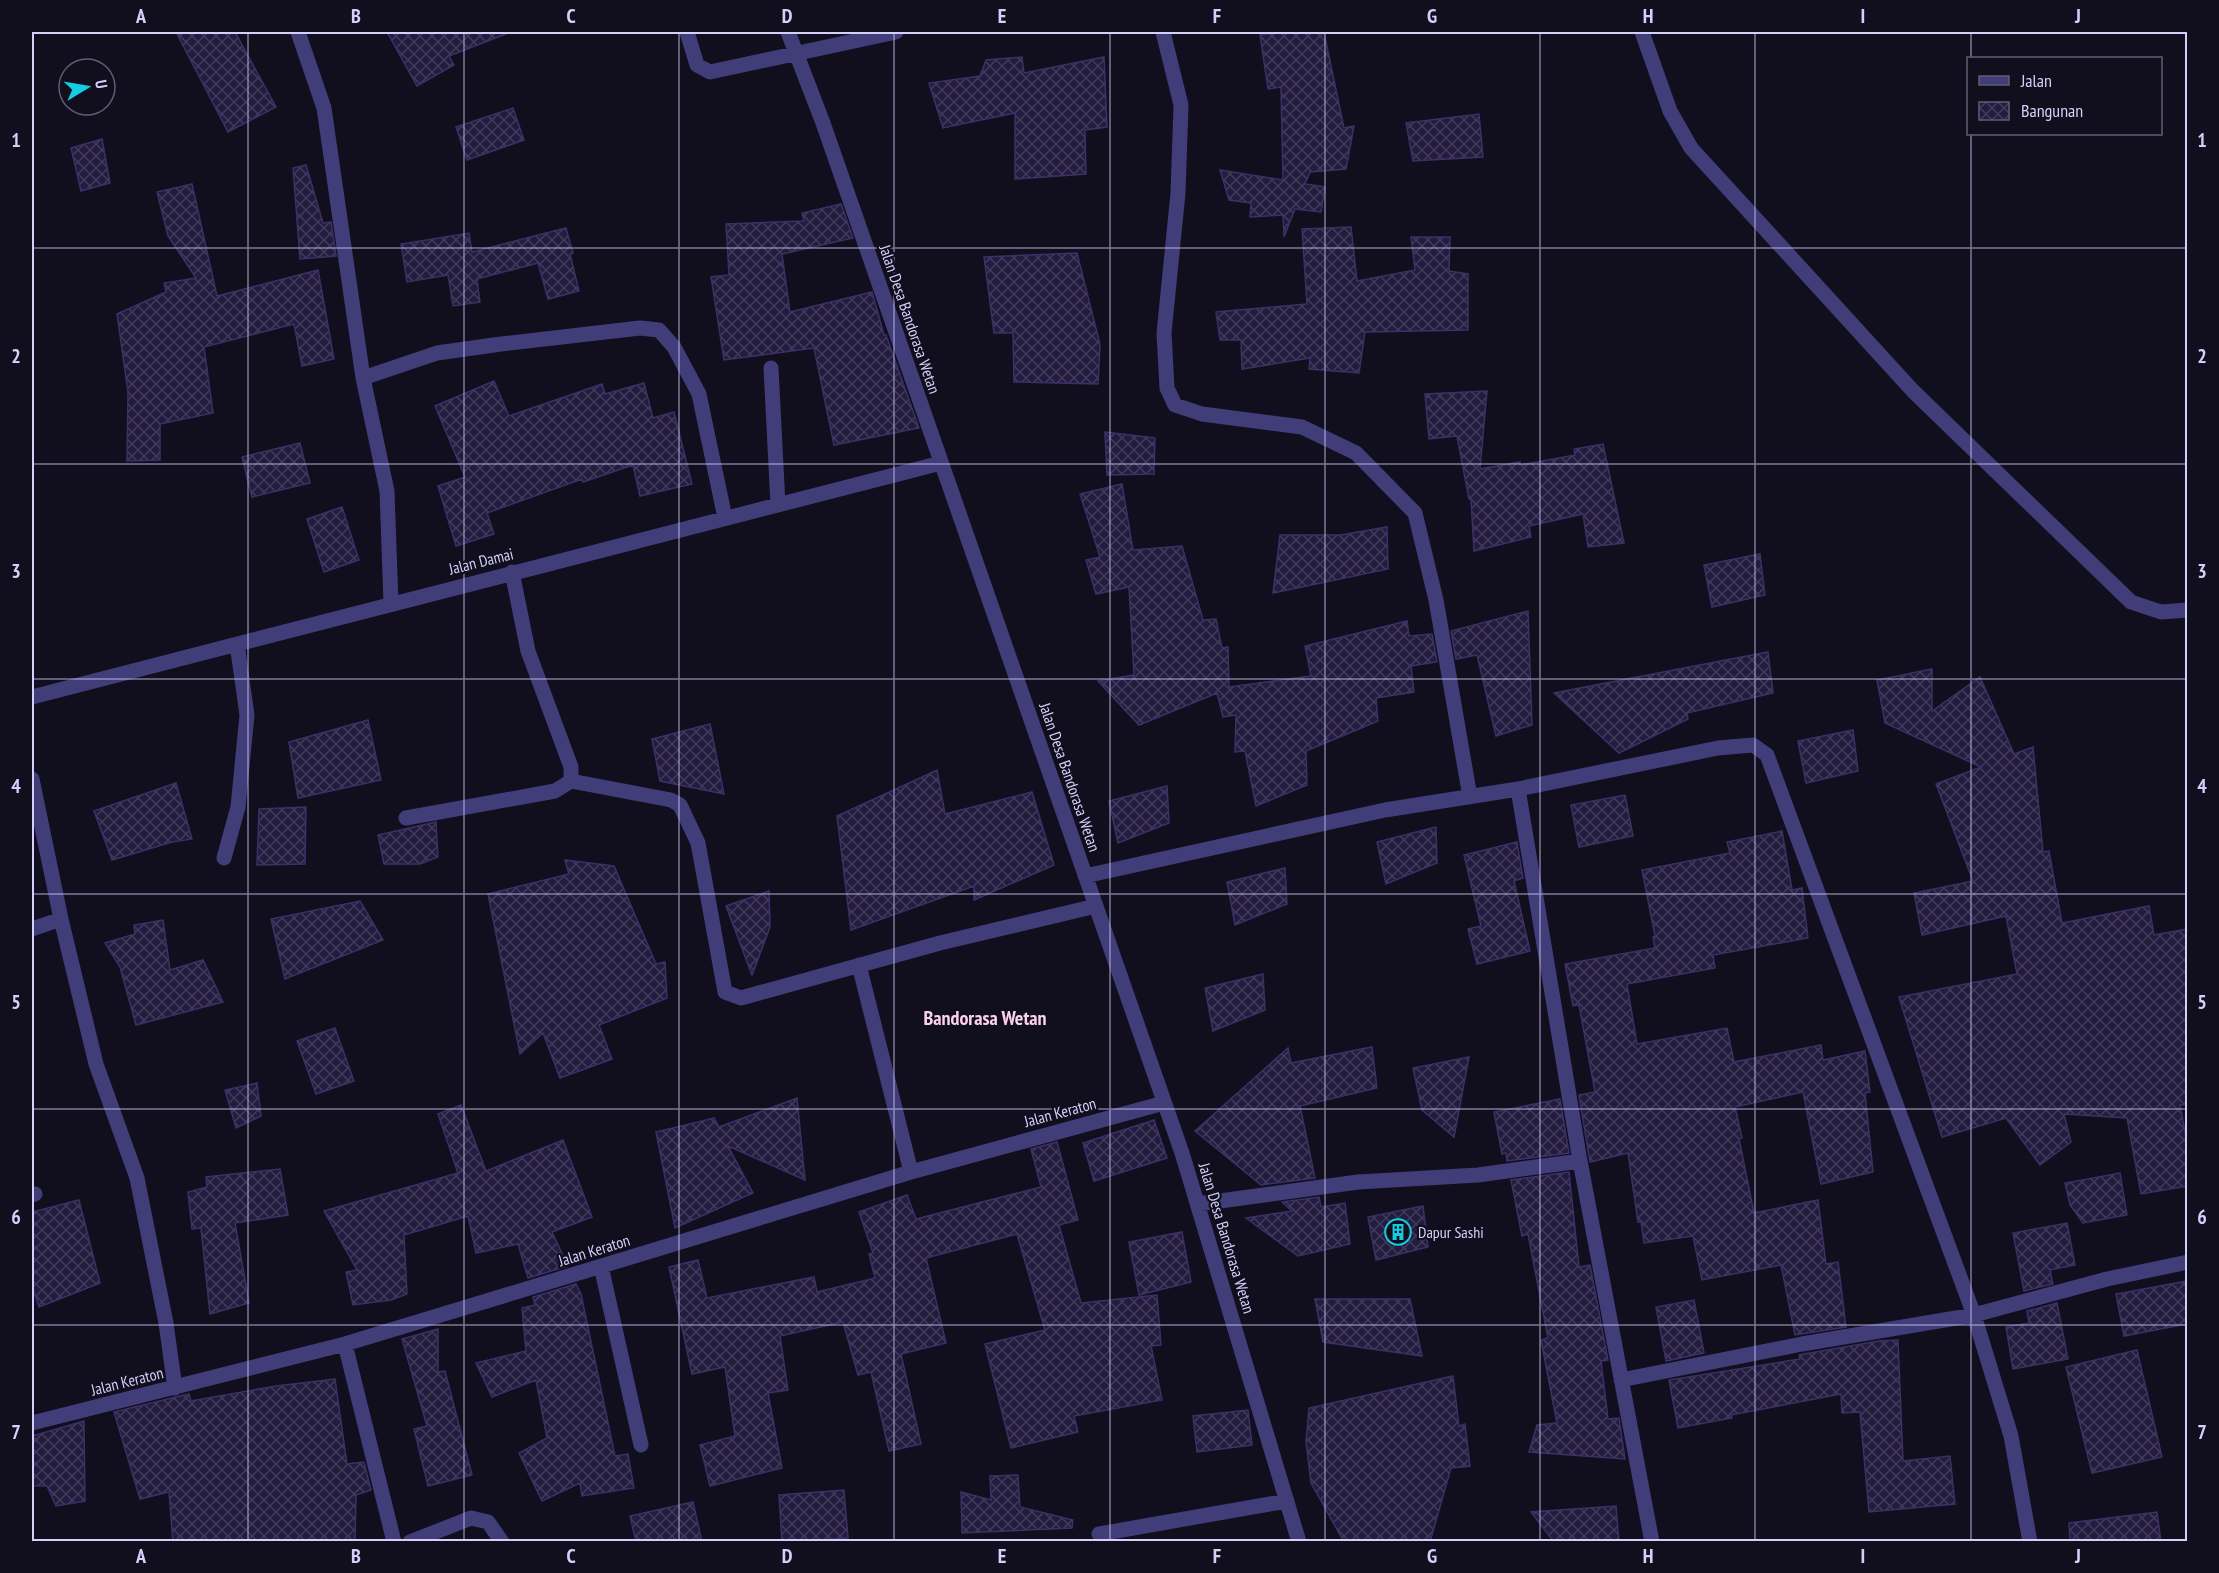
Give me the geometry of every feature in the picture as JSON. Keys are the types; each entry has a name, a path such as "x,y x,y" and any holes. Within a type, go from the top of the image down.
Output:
{"street":[{"path":"298,32 324,108 363,378 387,491 390,603"},
{"path":"687,32 697,64 710,72 896,32"},
{"name":"Jalan Desa Bandorasa Wetan","path":"788,32 823,123 1164,1103 1198,1204 1299,1542"},
{"path":"1163,32 1181,105 1178,193 1164,333 1167,388 1175,405 1202,414 1302,427 1356,453 1415,513 1436,600 1470,797"},
{"path":"1642,32 1670,111 1691,148 1912,391 2131,602 2161,612 2187,610"},
{"path":"363,378 437,353 640,328 659,330 674,347 699,394 725,518"},
{"path":"771,368 778,505"},
{"name":"Jalan Damai","path":"32,697 941,463"},
{"path":"512,572 528,651 571,767 571,781"},
{"path":"224,858 238,807 247,715 237,644"},
{"path":"1085,876 1385,810 1518,789 1718,748 1753,745 1767,755 1974,1315 2011,1436 2027,1541"},
{"path":"32,779 61,919 96,1064 137,1178 166,1323 175,1388"},
{"path":"406,818 555,791 571,781 671,800 680,805 698,843 725,992 741,998 940,943 1096,906"},
{"path":"1518,789 1580,1161 1652,1542"},
{"path":"32,929 61,919"},
{"path":"860,966 911,1172"},
{"name":"Jalan Keraton","path":"32,1424 345,1344 911,1172 1164,1103"},
{"path":"1198,1204 1358,1182 1478,1175 1580,1161"},
{"path":"1621,1380 1802,1344 1974,1315 2107,1279 2187,1262"},
{"path":"601,1266 640,1445"},
{"path":"345,1344 394,1542"},
{"path":"1099,1534 1287,1501"},
{"path":"410,1542 471,1518 488,1522 502,1542"}],"building":[{"path":"176,32 235,32 276,107 228,132"},
{"path":"387,32 506,32 506,34 449,56 454,65 417,86"},
{"path":"1282,32 1324,32 1344,128 1354,126 1346,169 1310,172 1305,184 1325,187 1321,212 1295,209 1284,237 1283,215 1250,217 1251,203 1229,200 1220,170 1283,180 1281,87 1268,89 1260,35"},
{"path":"1022,57 1024,73 1104,57 1107,127 1085,130 1086,174 1015,179 1015,113 943,128 929,83 980,76 986,60"},
{"path":"513,108 524,140 467,160 456,127"},
{"path":"1479,114 1483,157 1413,161 1406,123"},
{"path":"102,139 110,183 81,191 71,148"},
{"path":"306,165 323,223 331,222 336,256 300,259 293,168"},
{"path":"192,184 217,296 318,270 334,359 302,366 294,324 204,347 213,413 160,424 160,460 127,461 128,392 117,314 166,292 164,283 196,278 168,236 157,192"},
{"path":"841,204 853,238 782,254 790,312 872,292 884,335 886,335 919,428 834,445 814,348 724,360 711,277 729,275 726,224 804,221 802,213"},
{"path":"1351,227 1357,281 1415,270 1411,237 1450,237 1449,271 1468,274 1468,330 1365,332 1359,373 1309,369 1310,358 1242,369 1241,340 1220,340 1216,312 1307,304 1302,229"},
{"path":"566,228 573,253 570,254 579,291 548,299 538,263 477,279 480,302 453,306 448,275 407,282 401,244 469,233 472,252"},
{"path":"1077,253 1100,344 1098,384 1014,382 1013,333 994,333 984,257"},
{"path":"494,381 509,416 602,384 605,394 644,383 653,418 674,412 692,484 640,496 633,465 583,482 582,479 487,513 494,534 456,546 438,486 465,477 435,406"},
{"path":"1487,391 1480,469 1520,462 1520,465 1575,455 1574,449 1603,444 1624,543 1588,547 1583,514 1529,526 1531,537 1474,551 1471,499 1469,499 1457,436 1429,439 1425,394"},
{"path":"1105,432 1155,438 1154,474 1107,475"},
{"path":"300,443 310,483 252,497 242,457"},
{"path":"1122,484 1133,550 1182,546 1203,620 1216,619 1222,648 1228,647 1229,687 1311,676 1305,646 1407,621 1409,636 1432,634 1437,662 1411,666 1414,692 1376,698 1378,721 1306,751 1307,785 1256,806 1245,751 1235,752 1236,715 1223,717 1217,693 1139,725 1098,681 1134,675 1129,587 1096,594 1086,560 1100,557 1080,494"},
{"path":"342,507 359,560 324,572 307,519"},
{"path":"1387,527 1388,569 1273,593 1280,535 1341,535"},
{"path":"1760,554 1765,595 1712,607 1704,565"},
{"path":"1528,611 1532,725 1496,736 1477,655 1456,659 1451,631"},
{"path":"1768,652 1773,693 1687,713 1688,719 1619,753 1554,693"},
{"path":"1932,669 1932,711 1980,677 2014,754 2033,747 2043,852 2049,851 2062,923 2149,906 2154,935 2187,929 2187,1104 2180,1105 2187,1143 2187,1186 2141,1194 2127,1118 2064,1114 2071,1142 2040,1165 2006,1118 1942,1137 1899,997 2017,974 2006,916 1922,935 1914,893 1973,881 1936,784 1981,767 1885,723 1877,680"},
{"path":"368,720 381,780 298,798 289,742"},
{"path":"710,724 724,794 660,781 652,739"},
{"path":"1853,730 1858,771 1806,783 1798,741"},
{"path":"937,770 945,814 1032,792 1054,865 974,900 974,886 851,930 837,816"},
{"path":"176,783 192,839 172,842 112,860 94,811"},
{"path":"1167,786 1169,823 1118,843 1109,801"},
{"path":"1625,795 1633,836 1579,847 1571,805"},
{"path":"306,807 305,864 257,865 259,809"},
{"path":"436,822 438,857 420,864 384,864 378,835"},
{"path":"1436,827 1437,863 1386,884 1377,842"},
{"path":"1782,831 1792,890 1802,888 1808,938 1713,955 1715,968 1627,984 1637,1044 1727,1028 1734,1062 1821,1045 1823,1060 1865,1051 1870,1092 1865,1093 1873,1172 1821,1184 1803,1092 1735,1107 1754,1213 1818,1200 1826,1264 1838,1262 1846,1327 1795,1335 1781,1265 1702,1280 1693,1236 1644,1243 1641,1222 1638,1222 1628,1153 1590,1162 1579,1095 1595,1092 1579,1005 1573,1006 1565,964 1655,948 1653,937 1655,936 1642,870 1730,853 1727,842"},
{"path":"1517,842 1523,878 1514,881 1530,951 1477,964 1468,929 1481,926 1464,855"},
{"path":"565,860 614,866 656,964 665,962 667,998 599,1025 612,1059 560,1078 543,1033 520,1054 488,894 569,874"},
{"path":"1285,868 1287,904 1235,925 1227,882"},
{"path":"769,891 770,927 752,975 726,906"},
{"path":"360,901 383,940 285,979 271,919"},
{"path":"163,920 170,970 203,960 223,1002 136,1025 120,967 105,943 135,934 134,925"},
{"path":"1263,974 1265,1010 1213,1031 1205,988"},
{"path":"335,1028 354,1081 316,1094 297,1041"},
{"path":"1372,1047 1377,1088 1300,1106 1315,1178 1261,1185 1195,1131 1288,1048 1291,1063"},
{"path":"1469,1057 1454,1137 1422,1110 1413,1068"},
{"path":"257,1083 261,1116 236,1128 225,1090"},
{"path":"797,1098 805,1180 728,1146 753,1193 675,1228 656,1132 714,1118 719,1127"},
{"path":"1560,1099 1569,1153 1507,1161 1506,1153 1502,1154 1494,1112"},
{"path":"461,1105 486,1171 563,1140 592,1217 552,1232 568,1266 528,1278 518,1244 476,1253 468,1216 404,1235 407,1294 391,1300 353,1305 346,1272 357,1270 324,1211 458,1173 438,1114"},
{"path":"1154,1120 1167,1158 1094,1181 1083,1143"},
{"path":"1057,1142 1078,1220 1059,1225 1081,1303 1157,1295 1161,1345 1151,1346 1162,1400 1074,1416 1078,1432 1011,1448 985,1344 1045,1330 1017,1234 926,1258 946,1343 901,1354 921,1444 889,1451 871,1372 858,1375 843,1322 780,1336 788,1390 768,1393 782,1468 710,1486 700,1445 735,1436 725,1367 692,1374 669,1267 698,1260 707,1298 814,1277 817,1292 875,1278 869,1254 873,1253 859,1212 907,1195 916,1219 1041,1187 1031,1149"},
{"path":"280,1169 288,1215 235,1223 249,1303 210,1314 201,1228 192,1229 188,1192 207,1187 206,1177"},
{"path":"1569,1172 1579,1267 1590,1265 1608,1360 1601,1361 1608,1419 1619,1418 1625,1459 1529,1452 1537,1425 1557,1423 1541,1340 1548,1338 1528,1234 1522,1236 1511,1180"},
{"path":"2120,1173 2127,1215 2083,1223 2070,1205 2065,1183"},
{"path":"1319,1197 1321,1207 1345,1203 1350,1244 1298,1256 1246,1218 1292,1211 1282,1202"},
{"path":"79,1200 100,1283 39,1307 32,1286 32,1212"},
{"name":"Dapur Sashi","path":"1423,1206 1428,1247 1376,1260 1368,1217"},
{"path":"2067,1223 2075,1265 2050,1270 2053,1284 2024,1291 2013,1233"},
{"path":"1182,1232 1191,1282 1139,1295 1129,1242"},
{"path":"2187,1281 2187,1324 2124,1336 2116,1294"},
{"path":"576,1284 581,1294 615,1456 628,1454 634,1488 582,1496 580,1483 542,1501 519,1453 547,1438 536,1380 492,1397 476,1363 526,1351 522,1308 535,1305 533,1297"},
{"path":"1315,1299 1410,1299 1422,1356 1323,1342"},
{"path":"1694,1300 1704,1353 1666,1361 1656,1307"},
{"path":"2057,1303 2068,1359 2013,1369 2006,1327 2029,1323 2027,1311"},
{"path":"438,1329 438,1372 445,1371 472,1475 428,1486 414,1429 427,1426 402,1339"},
{"path":"1898,1340 1903,1461 1950,1456 1955,1504 1869,1512 1860,1412 1842,1413 1841,1394 1731,1415 1732,1418 1678,1428 1669,1380 1800,1359 1799,1355 1804,1354 1879,1341"},
{"path":"2137,1350 2162,1457 2092,1473 2066,1367"},
{"path":"1453,1376 1459,1426 1465,1424 1470,1466 1451,1468 1430,1542 1344,1542 1311,1483 1306,1442 1309,1408"},
{"path":"335,1379 347,1464 364,1462 371,1490 356,1495 355,1542 173,1542 169,1492 140,1499 114,1412 189,1394 191,1401 276,1386"},
{"path":"1248,1410 1252,1445 1197,1452 1193,1416"},
{"path":"84,1421 85,1501 56,1506 47,1486 32,1486 32,1436"},
{"path":"1018,1475 1020,1507 1073,1520 1072,1528 962,1533 961,1492 991,1500 990,1476"},
{"path":"844,1490 848,1538 782,1542 779,1495"},
{"path":"693,1502 702,1542 636,1542 630,1516"},
{"path":"1616,1506 1619,1542 1554,1542 1531,1512"},
{"path":"2157,1512 2161,1542 2070,1542 2069,1523"}],"place":[{"name":"Dapur Sashi","path":"1398,1232"}],"district":[{"name":"Bandorasa Wetan","path":"985,1018"}]}
